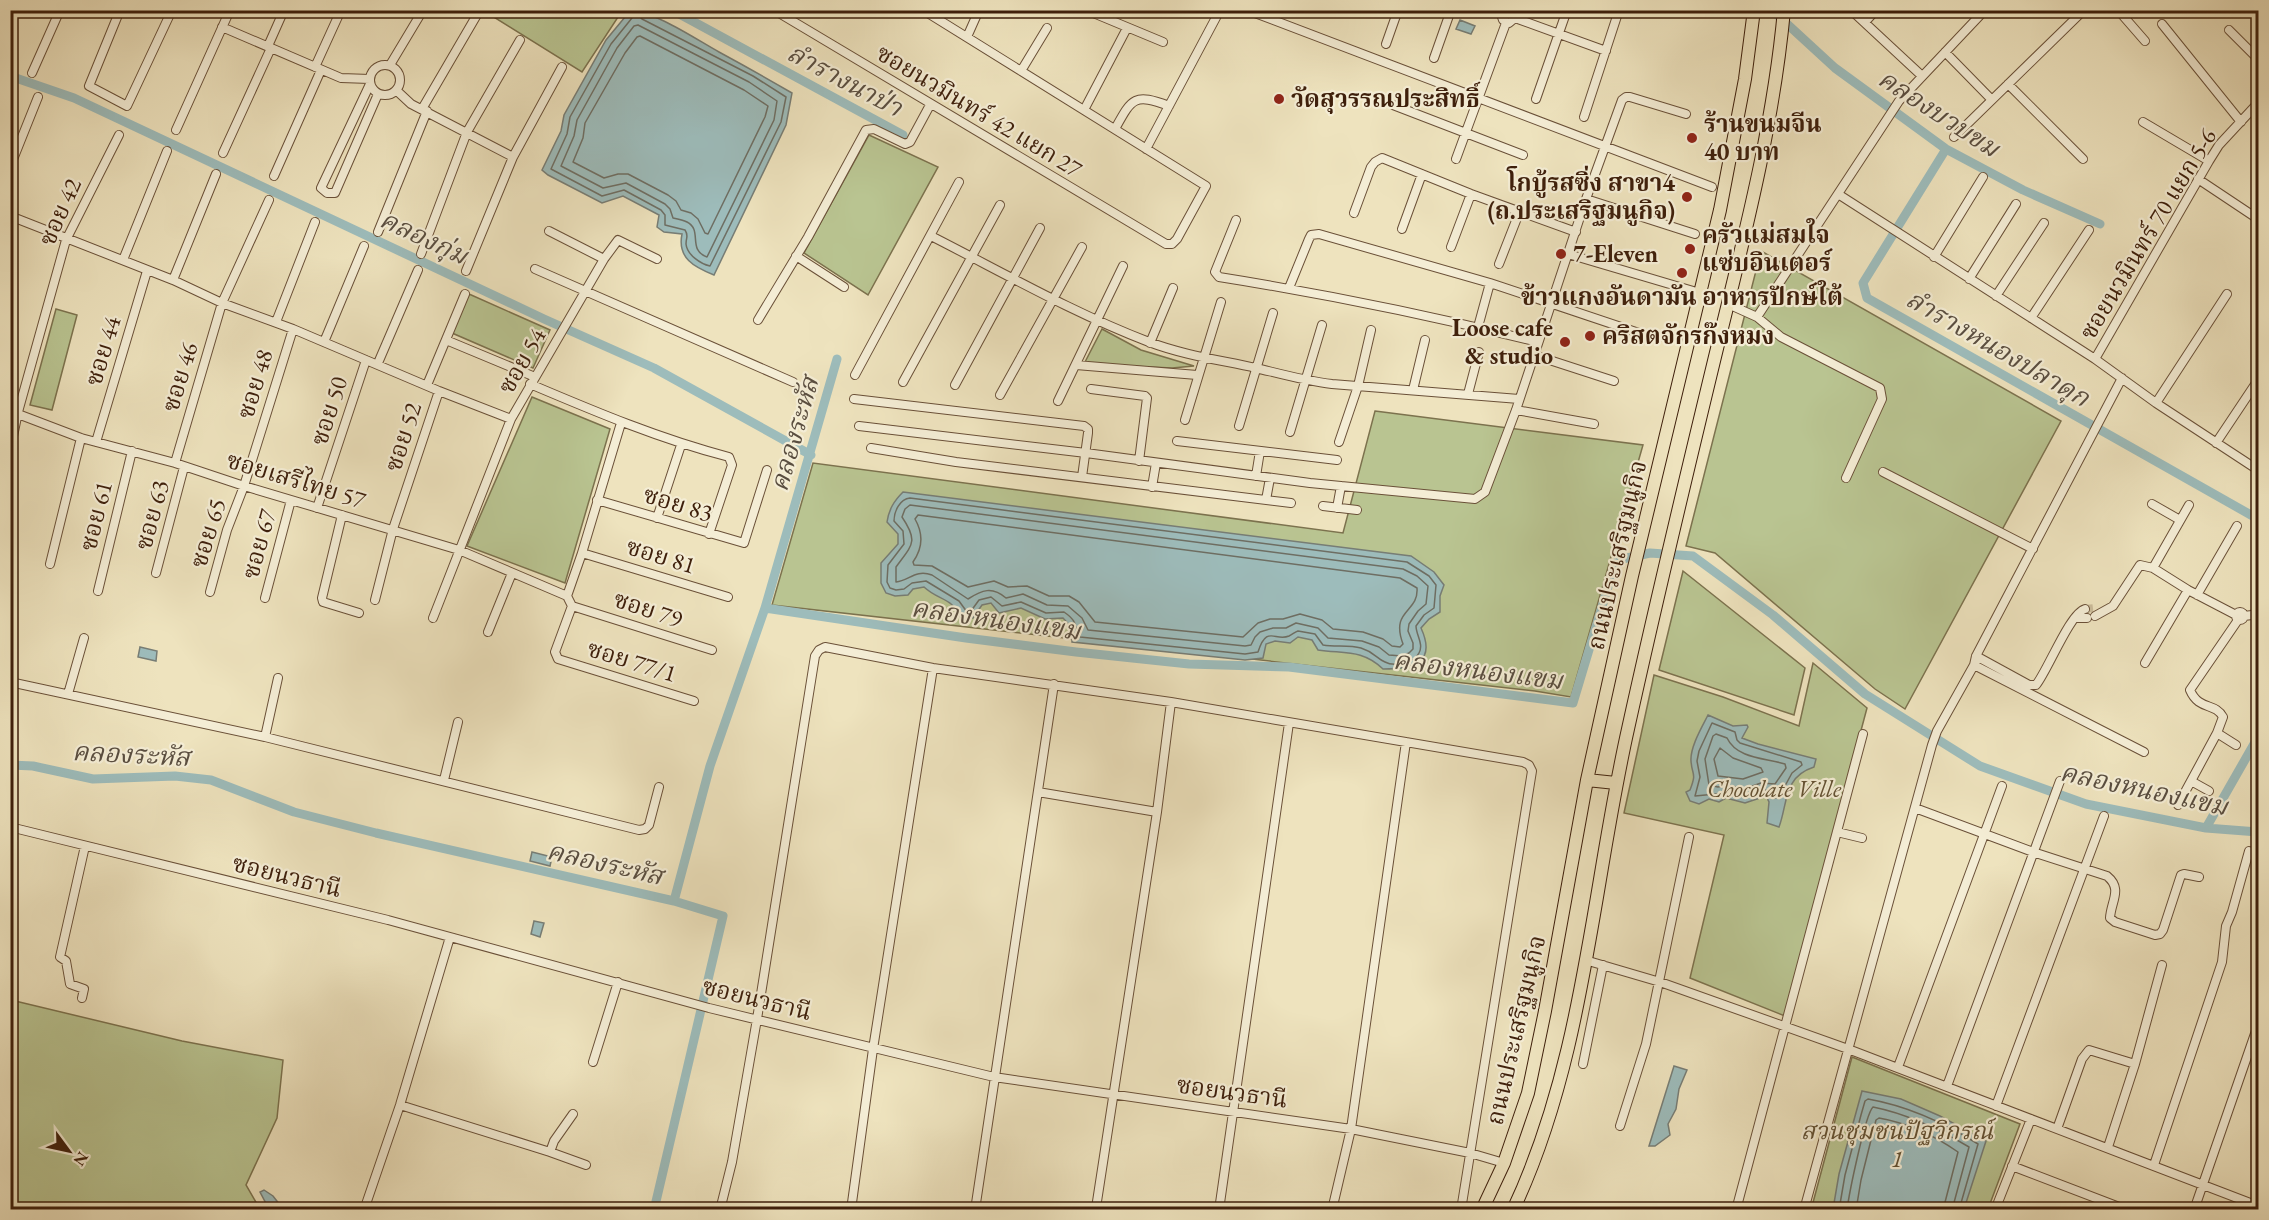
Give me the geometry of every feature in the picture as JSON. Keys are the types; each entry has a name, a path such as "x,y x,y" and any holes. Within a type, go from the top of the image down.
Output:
{"main road":[{"name":"ถนนประเสริฐมนูกิจ","path":"1482,1209 1504,1163 1531,1081 1587,780 1632,576 1730,164 1754,10"},
{"name":"ถนนประเสริฐมนูกิจ","path":"1513,1209 1549,1117 1574,1017 1616,783 1663,572 1763,153 1784,10"},
{"path":"1587,780 1616,783"}],"street":[{"path":"32,73 60,10"},
{"path":"120,10 89,86 127,106 172,10"},
{"path":"176,130 230,10"},
{"path":"223,153 284,10"},
{"path":"274,176 341,10"},
{"path":"390,65 423,10"},
{"name":"ซอยนวมินทร์ 42 แยก 27","path":"774,10 1166,244 1172,244 1206,186 1146,149"},
{"path":"923,10 1146,149 1220,10"},
{"path":"967,38 979,10"},
{"path":"1086,10 1163,42"},
{"path":"1247,10 1712,187"},
{"path":"1386,44 1398,10"},
{"path":"1434,58 1450,10"},
{"path":"1492,10 1503,12 1503,21 1506,23"},
{"path":"1536,99 1567,10"},
{"path":"1584,117 1619,10"},
{"path":"1851,10 1922,76"},
{"path":"1864,22 1876,10"},
{"path":"1757,317 1899,101 1985,10"},
{"path":"1954,137 2084,10"},
{"path":"2118,10 2145,41"},
{"path":"378,232 424,110 478,13"},
{"path":"1506,23 1512,22 1514,14 1606,51"},
{"path":"1456,159 1506,23"},
{"path":"2162,24 2241,122"},
{"path":"222,27 341,78 370,81"},
{"path":"1021,71 1047,28"},
{"path":"1084,110 1127,28"},
{"path":"2229,30 2259,59"},
{"path":"421,254 467,132 520,40"},
{"path":"1945,52 1992,100"},
{"path":"378,94 335,193 327,193 321,188 370,81 377,67 390,65"},
{"path":"378,94 388,95 396,90 400,76 390,65"},
{"path":"466,271 513,157 562,67"},
{"path":"370,81 378,94"},
{"path":"2008,84 2084,159"},
{"path":"396,90 411,104 513,157"},
{"path":"10,167 38,97"},
{"path":"859,426 1270,478 1475,499 1481,497 1485,492 1516,410 1620,105 1626,97 1686,114"},
{"path":"1115,129 1126,109 1137,100 1149,98 1169,106"},
{"name":"ซอยนวมินทร์ 70 แยก 5-6","path":"2095,358 2219,145 2259,104"},
{"path":"758,320 866,130 874,129 905,144 910,141 930,105"},
{"path":"1393,105 1523,155"},
{"path":"2143,122 2209,161"},
{"name":"ซอย 42","path":"10,451 14,411 66,240 119,135"},
{"path":"123,260 167,151"},
{"path":"1354,213 1371,167 1382,158 1519,213 1576,232"},
{"path":"173,280 216,174"},
{"path":"1402,229 1422,174"},
{"path":"1934,257 1983,177"},
{"path":"2198,179 2259,219"},
{"path":"855,375 959,182"},
{"path":"1451,247 1471,194"},
{"path":"1838,194 2095,358 2156,403 2259,470"},
{"name":"ซอย 46","path":"175,463 222,303 268,200"},
{"path":"1586,200 1695,234"},
{"path":"1969,279 2016,204"},
{"path":"903,382 1000,205"},
{"path":"1499,264 1519,213"},
{"path":"10,216 512,419"},
{"path":"1236,220 1215,272 1216,275 1478,327 1538,342"},
{"path":"276,322 315,222"},
{"path":"1995,296 2044,223"},
{"path":"955,385 1040,228"},
{"path":"2031,318 2089,230"},
{"path":"549,231 604,260"},
{"path":"1289,288 1309,239 1314,234 1490,283 1657,339"},
{"path":"931,236 1098,320 1150,343 1203,358 1304,380 1519,399"},
{"name":"ซอย 54","path":"433,618 512,419 604,260 618,240 657,259"},
{"path":"324,342 364,246"},
{"path":"1000,396 1082,247"},
{"path":"1568,254 1700,293"},
{"path":"796,256 844,287"},
{"path":"1058,401 1123,266"},
{"path":"535,269 793,382"},
{"path":"378,363 418,270"},
{"name":"ซอย 44","path":"96,442 147,271"},
{"path":"1478,327 1490,283"},
{"path":"1150,343 1173,288"},
{"path":"427,385 465,294"},
{"path":"2156,403 2227,294"},
{"path":"1185,420 1221,302"},
{"path":"1728,304 1757,317 1781,337 1880,388 1882,399 1846,478"},
{"path":"1239,426 1273,312"},
{"path":"1290,432 1322,325"},
{"name":"ซอย 48","path":"244,486 293,329"},
{"path":"1340,442 1358,386 1371,330"},
{"path":"446,340 621,423 681,445 729,457 732,465 709,534"},
{"path":"1413,390 1425,340"},
{"path":"1468,394 1479,352"},
{"path":"1534,355 1614,381"},
{"name":"ซอย 50","path":"317,508 366,360"},
{"path":"1076,365 1197,375"},
{"path":"1804,1209 1937,731 1974,665 1976,656 2122,378"},
{"path":"2216,443 2259,380"},
{"path":"1091,389 1147,398 1139,461"},
{"name":"ซอย 52","path":"375,600 393,529 439,391"},
{"path":"854,399 1084,426 1089,433 1082,477"},
{"path":"1516,410 1594,424"},
{"name":"ซอยเสรีไทย 57","path":"14,411 81,438 175,463 459,550 567,596"},
{"path":"572,606 567,596 621,423"},
{"path":"50,564 81,438"},
{"path":"1176,441 1337,460"},
{"path":"657,518 681,445"},
{"path":"871,448 956,462 1291,503"},
{"name":"ซอย 61","path":"98,591 132,451"},
{"path":"1256,476 1260,451"},
{"path":"1152,487 1156,463"},
{"name":"ซอย 63","path":"156,573 184,467"},
{"name":"ซอย 83","path":"597,500 741,544 747,541 767,470"},
{"path":"1883,472 2032,549"},
{"path":"1266,500 1270,478"},
{"name":"ซอย 65","path":"210,592 227,530 244,486"},
{"path":"1337,508 1341,486"},
{"name":"ซอย 67","path":"265,598 291,500"},
{"path":"2152,504 2180,520"},
{"path":"2153,568 2189,505"},
{"path":"1323,506 1357,510"},
{"path":"342,515 322,597 323,602 359,613"},
{"path":"2197,595 2237,526"},
{"name":"ซอย 81","path":"582,553 728,597"},
{"path":"2076,618 2104,611 2113,606 2140,565 2153,568 2239,617 2252,615 2259,610"},
{"path":"488,632 512,573"},
{"path":"2145,663 2188,590"},
{"name":"ซอย 79","path":"572,606 712,650"},
{"name":"ซอย 77/1","path":"572,606 555,652 558,659 694,701"},
{"path":"1976,656 2029,685 2036,685 2080,610 2085,609"},
{"path":"2178,805 2217,733 2223,717 2220,712 2199,704 2190,690 2239,617"},
{"path":"68,694 84,638"},
{"path":"720,1209 732,1162 757,1019 814,668 819,650 825,647 933,668 1172,702 1523,762 1529,765 1532,771 1461,1209"},
{"path":"1974,665 2144,752"},
{"path":"851,1209 873,1049 933,668"},
{"path":"265,737 278,678"},
{"path":"10,682 265,737 639,830 649,825 659,787"},
{"path":"975,1209 1054,684"},
{"path":"1096,1208 1172,702"},
{"path":"444,780 458,722"},
{"path":"1219,1209 1289,723"},
{"path":"2217,733 2236,745"},
{"path":"1736,1209 1863,734"},
{"path":"1332,1209 1351,1129 1407,742"},
{"path":"2191,781 2209,791"},
{"path":"1947,1086 2059,785"},
{"path":"1898,1067 2002,786"},
{"path":"1038,792 1157,812"},
{"path":"1915,808 2107,876 2114,881 2116,888 2110,918 2115,922 2155,935 2160,934 2163,930 2181,875 2199,877"},
{"path":"1996,1106 2104,816"},
{"name":"ซอยนวธานี","path":"10,827 450,937 709,1008 994,1077 1351,1129 1470,1153 1504,1163"},
{"path":"1837,832 1862,838"},
{"path":"1620,1126 1646,1044 1689,837"},
{"path":"82,998 84,989 70,984 66,961 60,957 85,846"},
{"path":"2154,1165 2222,962 2226,926 2249,851"},
{"path":"364,1209 400,1105 450,937"},
{"path":"1585,960 1660,982 1898,1067 2203,1184 2252,1206"},
{"path":"1583,1064 1603,965"},
{"path":"2108,1147 2135,1064 2162,965"},
{"path":"593,1062 618,982"},
{"path":"2194,1209 2259,1026"},
{"path":"2058,1129 2082,1059 2089,1050 2135,1064"},
{"path":"400,1105 586,1165"},
{"path":"550,1152 554,1141 573,1114"},
{"path":"2005,1209 1995,1208 2031,1119"},
{"path":"2012,1166 2127,1209"}],"green space":[{"path":"484,11 622,11 582,72"},
{"path":"869,135 938,167 868,295 804,253"},
{"path":"1761,251 2061,421 1905,709 1875,689 1715,553 1686,546"},
{"path":"469,294 550,330 533,368 452,333"},
{"path":"56,309 77,315 52,410 30,405"},
{"path":"1102,329 1141,350 1194,366 1172,368 1084,364"},
{"path":"532,397 610,429 565,583 467,546"},
{"path":"1375,411 1643,445 1571,697 1535,691 772,605 813,463 1343,533"},
{"path":"1683,571 1805,668 1794,715 1659,670"},
{"name":"Chocolate Ville","path":"1813,663 1867,708 1785,1016 1690,978 1724,835 1624,813 1654,675 1723,697 1799,726"},
{"path":"11,1000 182,1041 283,1060 277,1118 246,1185 260,1209 11,1209"},
{"name":"สวนชุมชนปัฐวิกรณ์ 1","path":"1852,1057 2020,1124 1988,1209 1811,1210"}],"water":[{"path":"630,11 651,15 675,27 792,93 786,125 714,275 694,265 685,255 681,242 682,234 664,232 657,227 659,215 623,196 602,203 542,170 561,131 564,115 606,40"},
{"path":"1460,20 1475,26 1471,34 1456,29"},
{"path":"903,492 1411,556 1434,572 1444,585 1440,596 1440,612 1421,628 1426,649 1419,662 1404,668 1383,669 1360,655 1318,650 1312,640 1298,637 1290,643 1275,641 1266,644 1263,658 1245,660 1072,642 1072,628 1063,618 1045,619 1021,608 999,613 991,603 982,605 973,618 961,618 954,606 924,587 913,589 908,595 895,596 886,593 881,583 881,563 898,544 898,534 887,522 888,517 892,506"},
{"path":"140,647 157,651 156,661 138,657"},
{"path":"1708,715 1733,726 1747,725 1742,738 1816,759 1814,767 1804,771 1792,784 1779,827 1767,823 1769,802 1766,796 1745,803 1726,798 1719,802 1709,799 1699,804 1690,801 1686,792 1690,790 1694,774 1691,761 1692,750"},
{"path":"532,852 552,857 550,866 530,861"},
{"path":"534,921 544,923 540,937 531,934"},
{"path":"1674,1066 1687,1070 1679,1089 1676,1109 1668,1124 1670,1135 1655,1146 1649,1146"},
{"name":"สวนชุมชนปัฐวิกรณ์ 1","path":"1862,1091 1901,1099 1940,1116 1986,1141 1964,1209 1833,1209 1839,1174"},
{"path":"264,1190 280,1205 269,1209 260,1192"}],"waterway":[{"name":"ลำรางนาป่า","path":"672,10 903,135"},
{"name":"คลองบวบขม","path":"1772,10 1835,68 1946,149 2023,190 2100,224"},
{"name":"คลองกุ่ม","path":"10,76 74,98 544,319 654,368 811,455"},
{"name":"ลำรางหนองปลาดุก","path":"1946,149 1863,283 1867,298 2258,519"},
{"name":"คลองระหัส","path":"10,765 33,766 93,779 175,776 211,780 294,812 674,901 710,766 765,608 837,359"},
{"name":"คลองหนองแขม","path":"765,608 1076,652 1189,664 1289,667 1573,703 1618,560 1650,553 1693,556 1773,615 1865,694 1980,766 2086,804 2206,828 2258,832"},
{"name":"ลำรางหนองปลาดุก","path":"2206,828 2258,737"},
{"path":"654,1210 723,916 674,901"}],"tunnel":[{"path":"2085,609 2094,608"}],"place":[{"name":"วัดสุวรรณประสิทธิ์","path":"1279,99"},
{"name":"ร้านขนมจีน 40 บาท","path":"1692,138"},
{"name":"โกบู้รสซิ่ง สาขา4 (ถ.ประเสริฐมนูกิจ)","path":"1687,197"},
{"name":"ครัวแม่สมใจ แซ่บอินเตอร์","path":"1690,249"},
{"name":"7-Eleven","path":"1561,254"},
{"name":"ข้าวแกงอันดามัน อาหารปักษ์ใต้","path":"1682,273"},
{"name":"คริสตจักรก๊งหมง","path":"1590,336"},
{"name":"Loose cafe & studio","path":"1565,342"}]}
